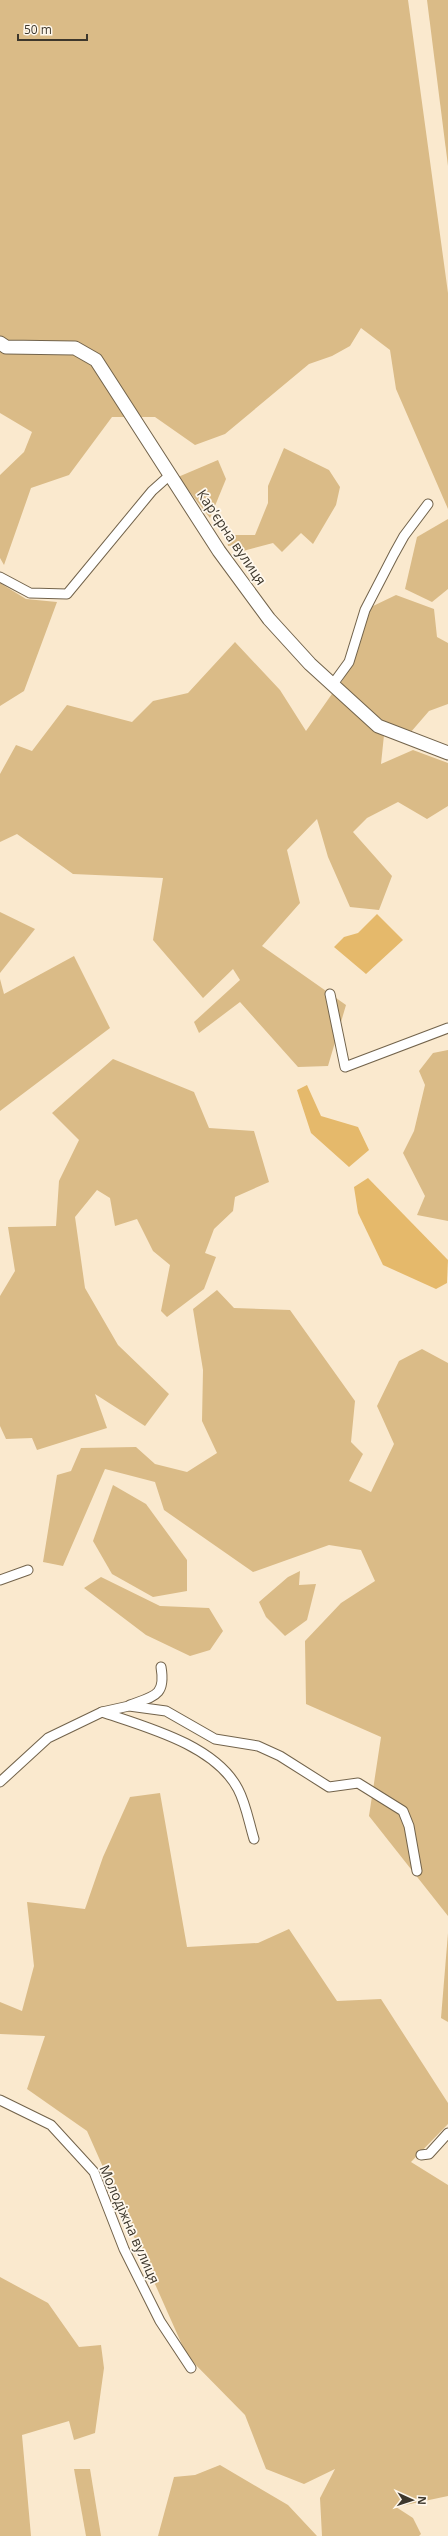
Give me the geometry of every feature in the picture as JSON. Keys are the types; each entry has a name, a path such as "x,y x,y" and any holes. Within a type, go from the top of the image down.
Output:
{"street":[{"name":"Карʼєрна вулиця","path":"0,343 6,347 75,348 96,360 171,474 219,551 269,619 310,664 334,684 378,726 448,753"},
{"path":"0,577 30,594 66,594 152,491 171,474"},
{"path":"334,684 349,662 365,610 394,554 404,536 428,504"},
{"path":"330,994 345,1067 448,1028"},
{"path":"0,1580 28,1570"},
{"path":"0,1782 48,1738 102,1712 128,1706 158,1694 161,1690 163,1679 161,1667"},
{"path":"128,1706 166,1711 215,1739 258,1746 280,1756 329,1787 358,1783 403,1811 409,1826 417,1871"},
{"path":"102,1712 153,1729 188,1744 223,1768 238,1789 254,1839"},
{"name":"Молодіжна вулиця","path":"0,2100 51,2125 94,2172 124,2250 160,2321 191,2368"},
{"path":"421,2155 428,2154 448,2133"}],"shaded area":[{"path":"0,0 408,0 448,293 448,509 396,389 390,350 361,328 350,346 332,356 309,364 225,434 195,445 155,417 112,417 69,475 31,488 4,565 0,558 0,475 24,452 32,432 0,413"},
{"path":"427,0 448,0 448,166"},
{"path":"284,448 329,470 340,487 336,505 313,544 301,533 282,552 273,543 243,551 239,545 228,546 226,535 255,535 268,503 268,486"},
{"path":"218,460 226,479 210,518 178,477"},
{"path":"448,519 448,589 432,602 405,589 417,537"},
{"path":"0,583 26,599 57,602 24,691 0,706"},
{"path":"396,595 434,609 437,637 448,643 448,704 429,711 410,733 378,718 341,683 353,662 371,607"},
{"path":"235,642 280,690 306,731 334,691 384,735 381,764 413,750 448,763 448,806 427,819 398,802 367,818 353,832 392,876 379,910 350,907 328,857 317,819 287,850 300,903 262,946 346,1005 328,1066 298,1067 240,1002 199,1033 194,1022 240,980 233,969 203,998 153,940 163,878 73,874 17,834 0,842 0,774 16,745 32,751 67,705 132,722 153,701 188,693"},
{"path":"0,912 35,929 0,973"},
{"path":"377,914 403,940 366,974 334,947 344,937 358,933"},
{"path":"74,956 110,1028 0,1111 0,979 4,994"},
{"path":"448,1050 448,1221 417,1215 425,1196 403,1153 414,1131 425,1085 419,1071 433,1053"},
{"path":"113,1059 194,1092 209,1128 254,1131 269,1182 235,1197 233,1211 214,1229 205,1253 216,1257 204,1289 167,1317 161,1311 170,1265 153,1251 137,1219 115,1226 110,1198 97,1190 75,1217 85,1288 118,1345 169,1394 145,1426 95,1394 107,1428 37,1450 32,1438 6,1439 0,1426 0,1296 15,1271 8,1227 56,1226 59,1181 79,1140 52,1113"},
{"path":"307,1085 321,1116 358,1127 369,1150 349,1167 311,1133 297,1090"},
{"path":"368,1178 448,1260 447,1283 436,1289 383,1265 358,1213 354,1187"},
{"path":"217,1290 234,1308 290,1310 355,1401 351,1442 363,1454 349,1481 371,1492 394,1444 377,1406 399,1361 422,1349 448,1363 448,1916 369,1816 381,1737 306,1704 305,1641 341,1603 375,1581 361,1550 329,1545 253,1572 164,1510 155,1482 105,1469 63,1566 43,1562 57,1475 71,1471 81,1448 136,1447 155,1464 187,1472 217,1453 202,1421 203,1370 193,1309"},
{"path":"113,1485 146,1504 187,1560 187,1591 153,1597 112,1574 93,1541"},
{"path":"300,1571 299,1585 316,1584 307,1620 285,1636 266,1617 259,1602 288,1577"},
{"path":"101,1577 160,1606 209,1608 223,1631 210,1650 190,1656 146,1635 84,1588"},
{"path":"160,1793 187,1947 258,1943 289,1929 337,2001 381,1999 448,2103 448,2124 411,2162 448,2185 448,2496 396,2507 413,2518 421,2534 419,2536 322,2536 320,2498 335,2469 304,2484 266,2469 245,2415 187,2356 87,2131 27,2089 45,2036 0,2034 0,2002 22,2011 34,1966 27,1902 85,1909 103,1857 130,1797"},
{"path":"448,1933 448,2022 441,2018"},
{"path":"0,2277 48,2303 79,2347 101,2345 104,2368 95,2433 74,2440 69,2421 22,2435 31,2536 0,2536"},
{"path":"220,2465 288,2505 317,2536 158,2536 174,2477 195,2475"},
{"path":"74,2469 90,2469 101,2536 86,2536"}]}
